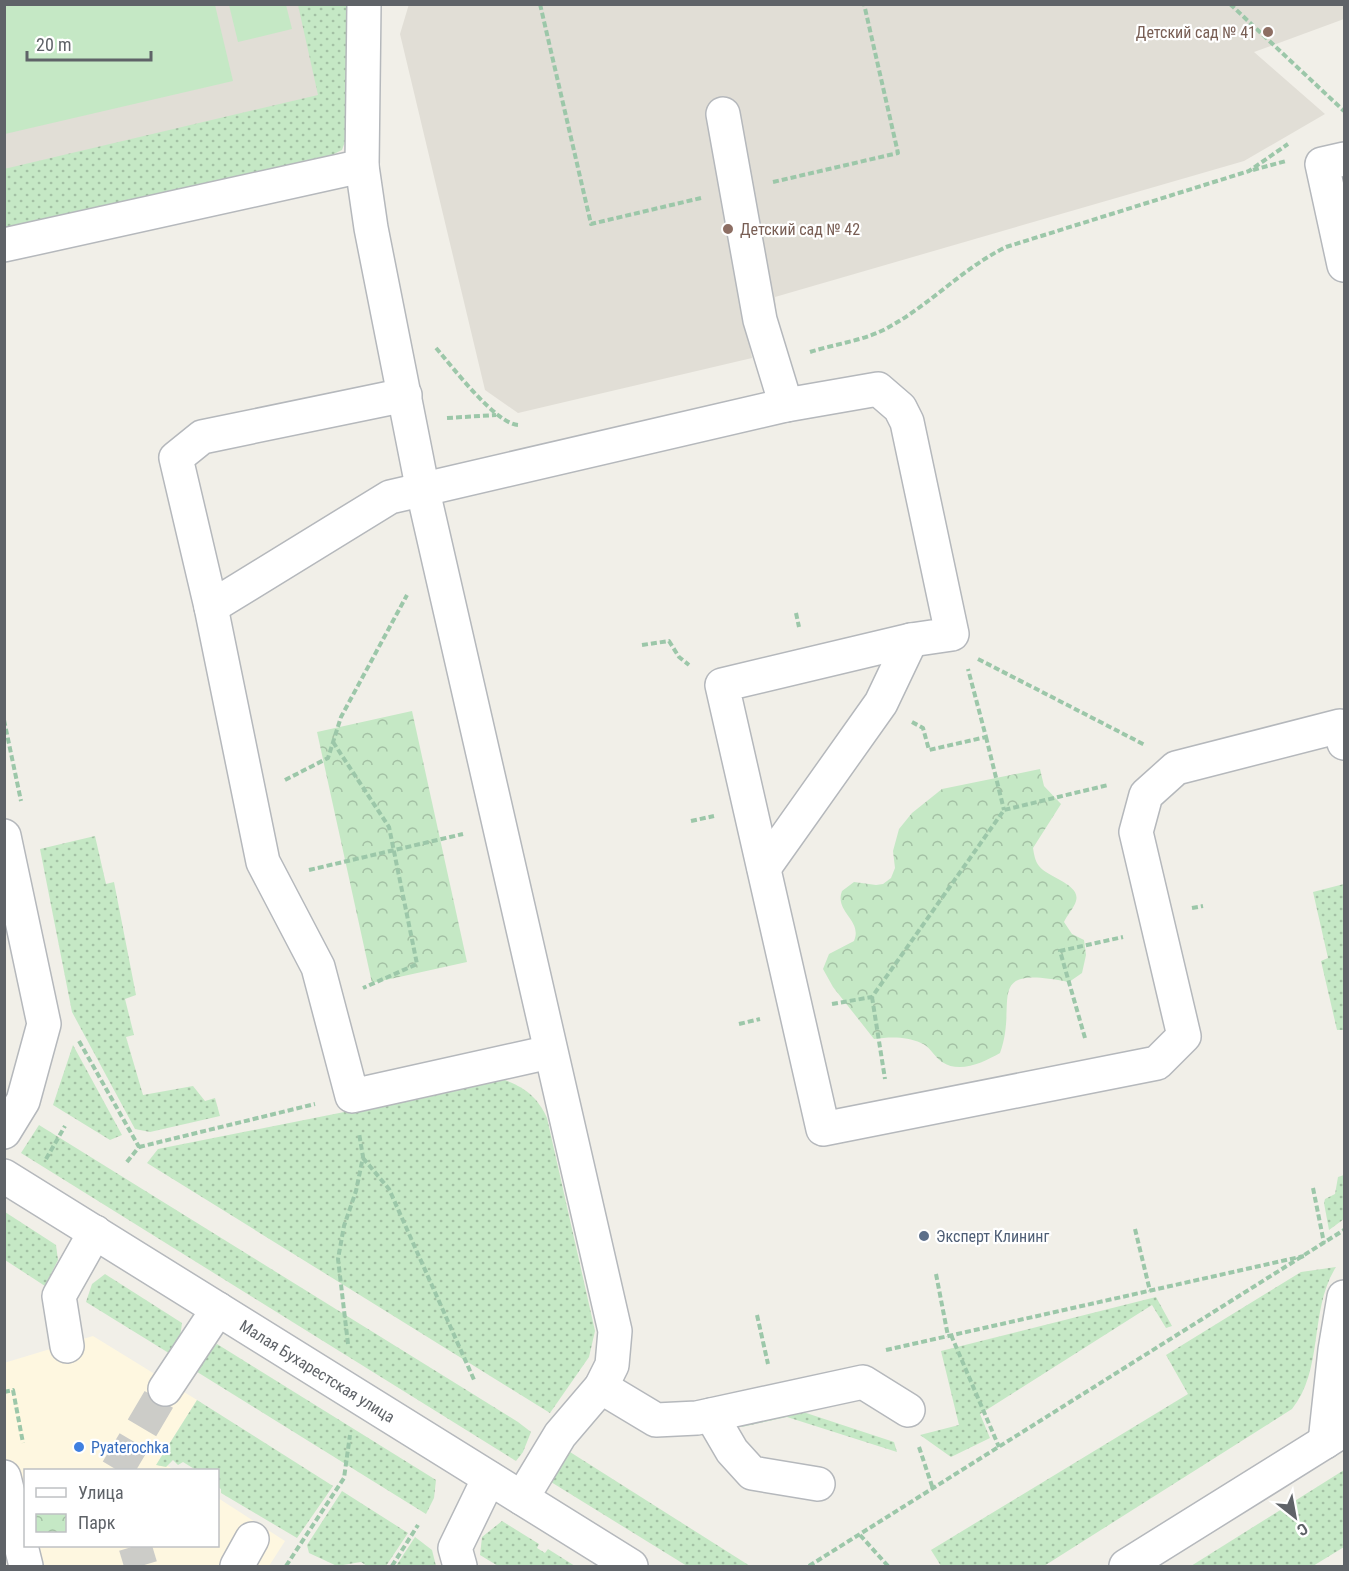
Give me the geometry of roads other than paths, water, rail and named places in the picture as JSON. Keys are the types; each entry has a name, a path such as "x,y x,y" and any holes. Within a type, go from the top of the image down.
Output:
{"street":[{"path":"364,4 362,166 371,228 438,561 615,1331 612,1365 601,1387 560,1435 522,1498"},
{"path":"723,114 760,320 786,405"},
{"path":"1344,159 1322,164 1344,265"},
{"path":"4,244 362,166"},
{"path":"212,607 390,497 786,405 878,389 900,408 907,422 961,645 911,640 722,685 823,1129 1157,1063 1184,1036 1136,832 1146,795 1176,768 1343,731"},
{"path":"408,409 202,437 176,458 212,607 263,862 318,968 352,1096 550,1052"},
{"path":"764,868 881,703 911,640"},
{"path":"4,836 44,1024 23,1101 4,1132"},
{"name":"Малая Бухарестская улица","path":"4,1176 632,1566"},
{"path":"67,1346 59,1296 95,1232"},
{"path":"1126,1566 1335,1436 1335,1350 1344,1297"},
{"path":"165,1389 218,1309"},
{"path":"601,1387 656,1420 697,1418 863,1382 908,1410"},
{"path":"711,1415 732,1451 752,1473 818,1484"},
{"path":"4,1477 26,1566"},
{"path":"460,1566 456,1548 489,1478"}],"tunnel":[{"path":"118,1469 165,1389"},
{"path":"135,1547 141,1566"}],"place":[{"name":"Детский сад № 41","path":"1268,32"},
{"name":"Детский сад № 42","path":"728,229"},
{"name":"Эксперт Клининг","path":"924,1236"},
{"name":"Pyaterochka","path":"79,1447"}]}
